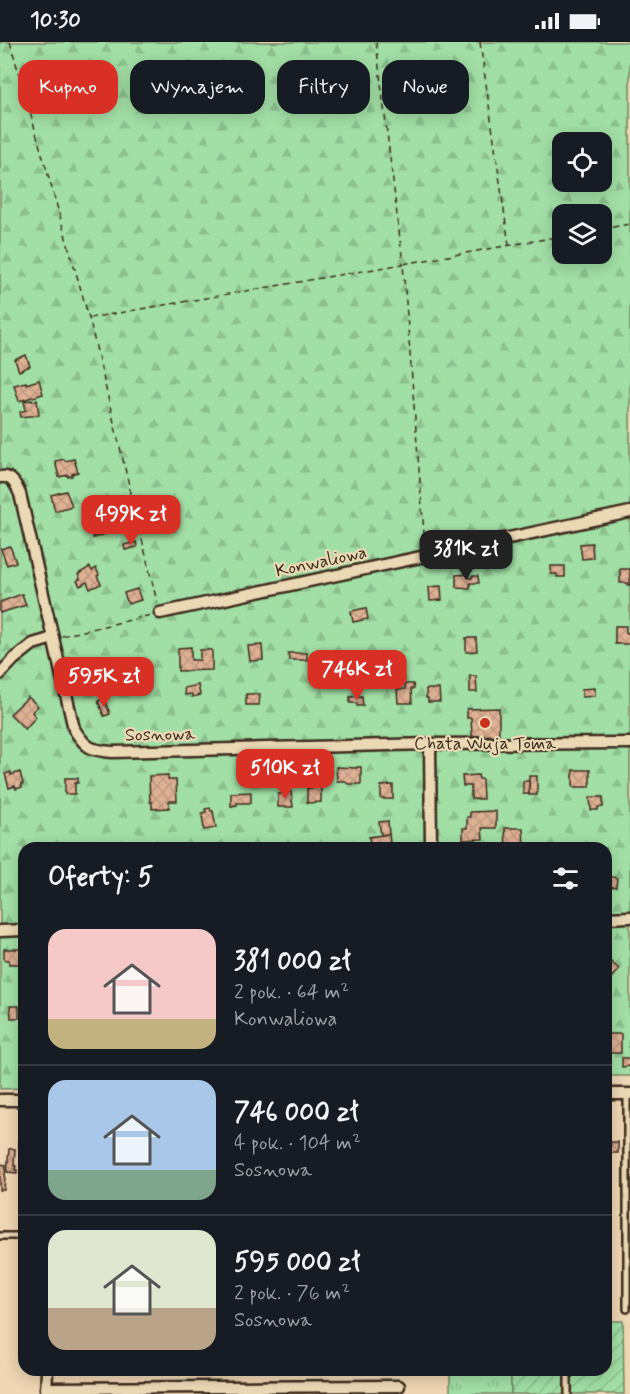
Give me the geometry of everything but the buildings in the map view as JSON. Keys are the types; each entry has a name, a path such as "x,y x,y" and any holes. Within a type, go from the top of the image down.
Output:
{"street":[{"name":"Sosnowa","path":"3,476 14,481 20,494 74,729 83,742 95,751 430,744 630,743"},
{"name":"Konwaliowa","path":"160,613 630,512"},
{"path":"0,674 33,644 52,638"},
{"path":"430,744 431,842"},
{"path":"612,918 630,917"},
{"path":"0,931 18,930"},
{"path":"612,1094 629,1094"},
{"path":"0,1100 18,1100"},
{"path":"47,1376 46,1391 278,1391 399,1386"}],"lane":[{"path":"627,1309 629,1094"},
{"path":"0,1236 18,1236"},
{"path":"568,1376 568,1394"}],"path":[{"path":"10,42 89,318 160,613 52,638"},
{"path":"376,42 403,264 425,556"},
{"path":"480,42 509,245"},
{"path":"612,227 630,224"},
{"path":"89,318 552,238"}],"green space":[{"path":"0,42 630,42 630,1076 612,1076 612,842 18,842 18,1088 0,1089"},
{"path":"612,1321 623,1321 624,1394 511,1394 511,1376 612,1376"},
{"path":"450,1376 511,1376 511,1394 450,1394"}],"place":[{"name":"Chata Wuja Toma","path":"485,723"}]}
